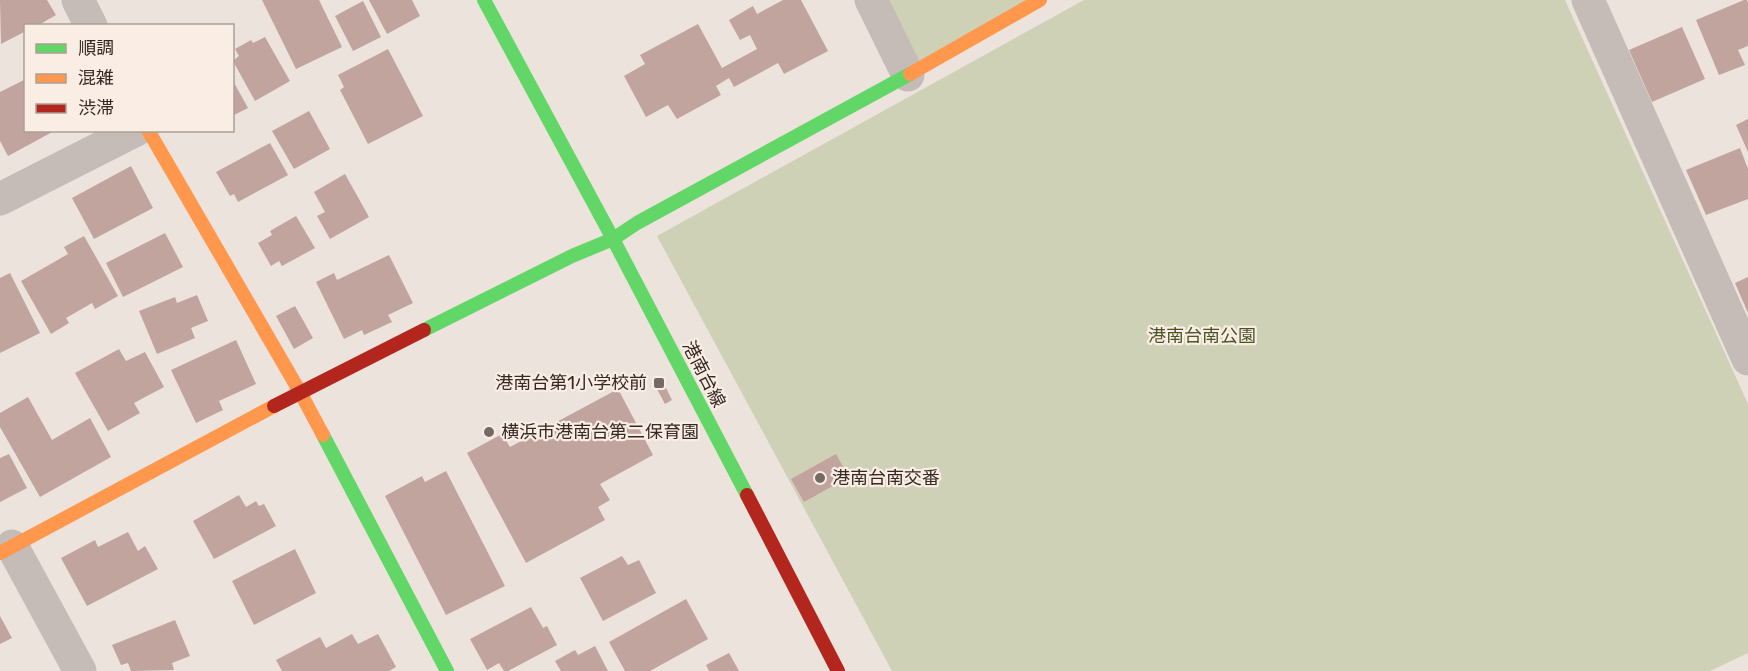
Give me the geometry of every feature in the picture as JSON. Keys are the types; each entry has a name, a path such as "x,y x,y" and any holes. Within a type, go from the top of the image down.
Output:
{"street":[{"path":"78,0 90,24"},
{"name":"港南台線","path":"484,0 614,239 838,671"},
{"path":"870,0 908,75"},
{"path":"80,671 6,550 300,392 572,256 614,239 637,223 1040,0"},
{"path":"1588,0 1748,359"},
{"path":"0,199 132,132"},
{"path":"149,132 300,392 447,671"}],"green space":[{"path":"871,0 1040,0 908,75"},
{"name":"港南台南公園","path":"1084,0 1565,0 1748,404 1748,653 1710,671 892,671 657,236"}],"building":[{"path":"0,0 47,0 56,15 40,24 24,24 24,32 1,44"},
{"path":"262,0 319,0 342,47 296,69"},
{"path":"369,0 412,0 420,16 387,34"},
{"path":"783,0 801,0 828,51 784,74 778,63 734,87 729,78 716,86 721,95 677,119 668,105 646,117 624,76 645,64 640,55 698,24 722,68 757,49 750,35 740,40 729,20 753,6 757,14"},
{"path":"1744,0 1748,3 1748,46 1738,50 1745,65 1719,75 1696,20"},
{"path":"363,1 381,37 353,51 335,16"},
{"path":"1682,27 1705,79 1652,102 1629,50"},
{"path":"265,37 290,81 255,101 234,63 239,56 235,49 251,40 253,43"},
{"path":"388,49 423,116 368,144 340,90 344,87 338,75"},
{"path":"24,80 24,132 52,132 8,156 0,141 0,92"},
{"path":"234,83 248,108 234,115"},
{"path":"309,111 330,149 294,169 272,131"},
{"path":"1748,119 1748,152 1736,125"},
{"path":"270,143 288,175 238,202 234,194 230,196 216,172"},
{"path":"1740,148 1748,169 1748,199 1706,215 1686,170"},
{"path":"131,166 153,208 94,239 72,198"},
{"path":"345,174 369,217 330,239 317,216 325,212 314,192"},
{"path":"296,216 315,248 282,266 279,261 271,266 258,243 272,235 270,231"},
{"path":"165,233 183,267 123,297 106,263"},
{"path":"84,236 118,296 95,309 92,303 66,318 69,323 51,334 21,281 68,254 64,247"},
{"path":"389,255 413,303 388,315 392,322 364,335 362,330 344,339 316,282 334,273 337,280"},
{"path":"10,273 40,333 0,353 0,278"},
{"path":"1748,277 1748,313 1735,283"},
{"path":"197,295 208,321 191,328 195,338 157,354 139,311 175,297 177,303"},
{"path":"295,306 313,338 294,349 276,316"},
{"path":"236,340 256,384 219,401 223,410 196,423 171,370"},
{"path":"119,349 126,361 145,352 164,387 134,403 140,413 108,431 75,373"},
{"path":"661,378 672,400 665,404 653,382"},
{"path":"618,389 653,455 600,484 610,500 598,507 605,520 526,563 467,453 502,434 510,447"},
{"path":"28,397 52,440 90,418 111,457 40,497 0,427 0,413"},
{"path":"9,454 27,488 0,502 0,458"},
{"name":"港南台南交番","path":"836,454 849,477 804,502 791,479"},
{"path":"446,471 505,586 446,615 385,496 422,476 425,482"},
{"path":"239,495 246,507 256,501 259,506 264,504 276,526 214,559 193,521"},
{"path":"128,532 138,551 145,546 158,569 87,606 61,558 95,540 98,547"},
{"path":"295,549 316,593 254,625 232,581"},
{"path":"622,556 628,565 639,560 656,593 603,621 580,578"},
{"path":"686,599 708,639 650,671 625,671 609,642"},
{"path":"531,607 543,628 547,626 557,645 508,671 504,671 499,663 487,670 470,639"},
{"path":"0,616 12,638 0,644"},
{"path":"175,620 190,656 172,663 174,670 131,671 128,663 121,665 112,645"},
{"path":"352,634 358,644 378,634 396,667 389,671 282,671 276,660 320,637 326,648"},
{"path":"595,646 608,671 561,671 555,661 575,650 578,655"},
{"path":"729,653 739,671 709,671 706,665"}],"traffic: fast":[{"path":"484,0 747,495"},
{"path":"424,330 572,256 613,239 637,223 910,74"},
{"path":"323,435 447,671"}],"traffic: slow":[{"path":"910,74 1040,0"},
{"path":"149,132 323,435"},
{"path":"0,553 274,406"}],"traffic: jam":[{"path":"274,406 424,330"},
{"path":"747,495 838,671"}],"place":[{"name":"港南台第1小学校前","path":"659,383"},
{"name":"横浜市港南台第二保育園","path":"489,432"},
{"name":"港南台南交番","path":"820,478"}]}
